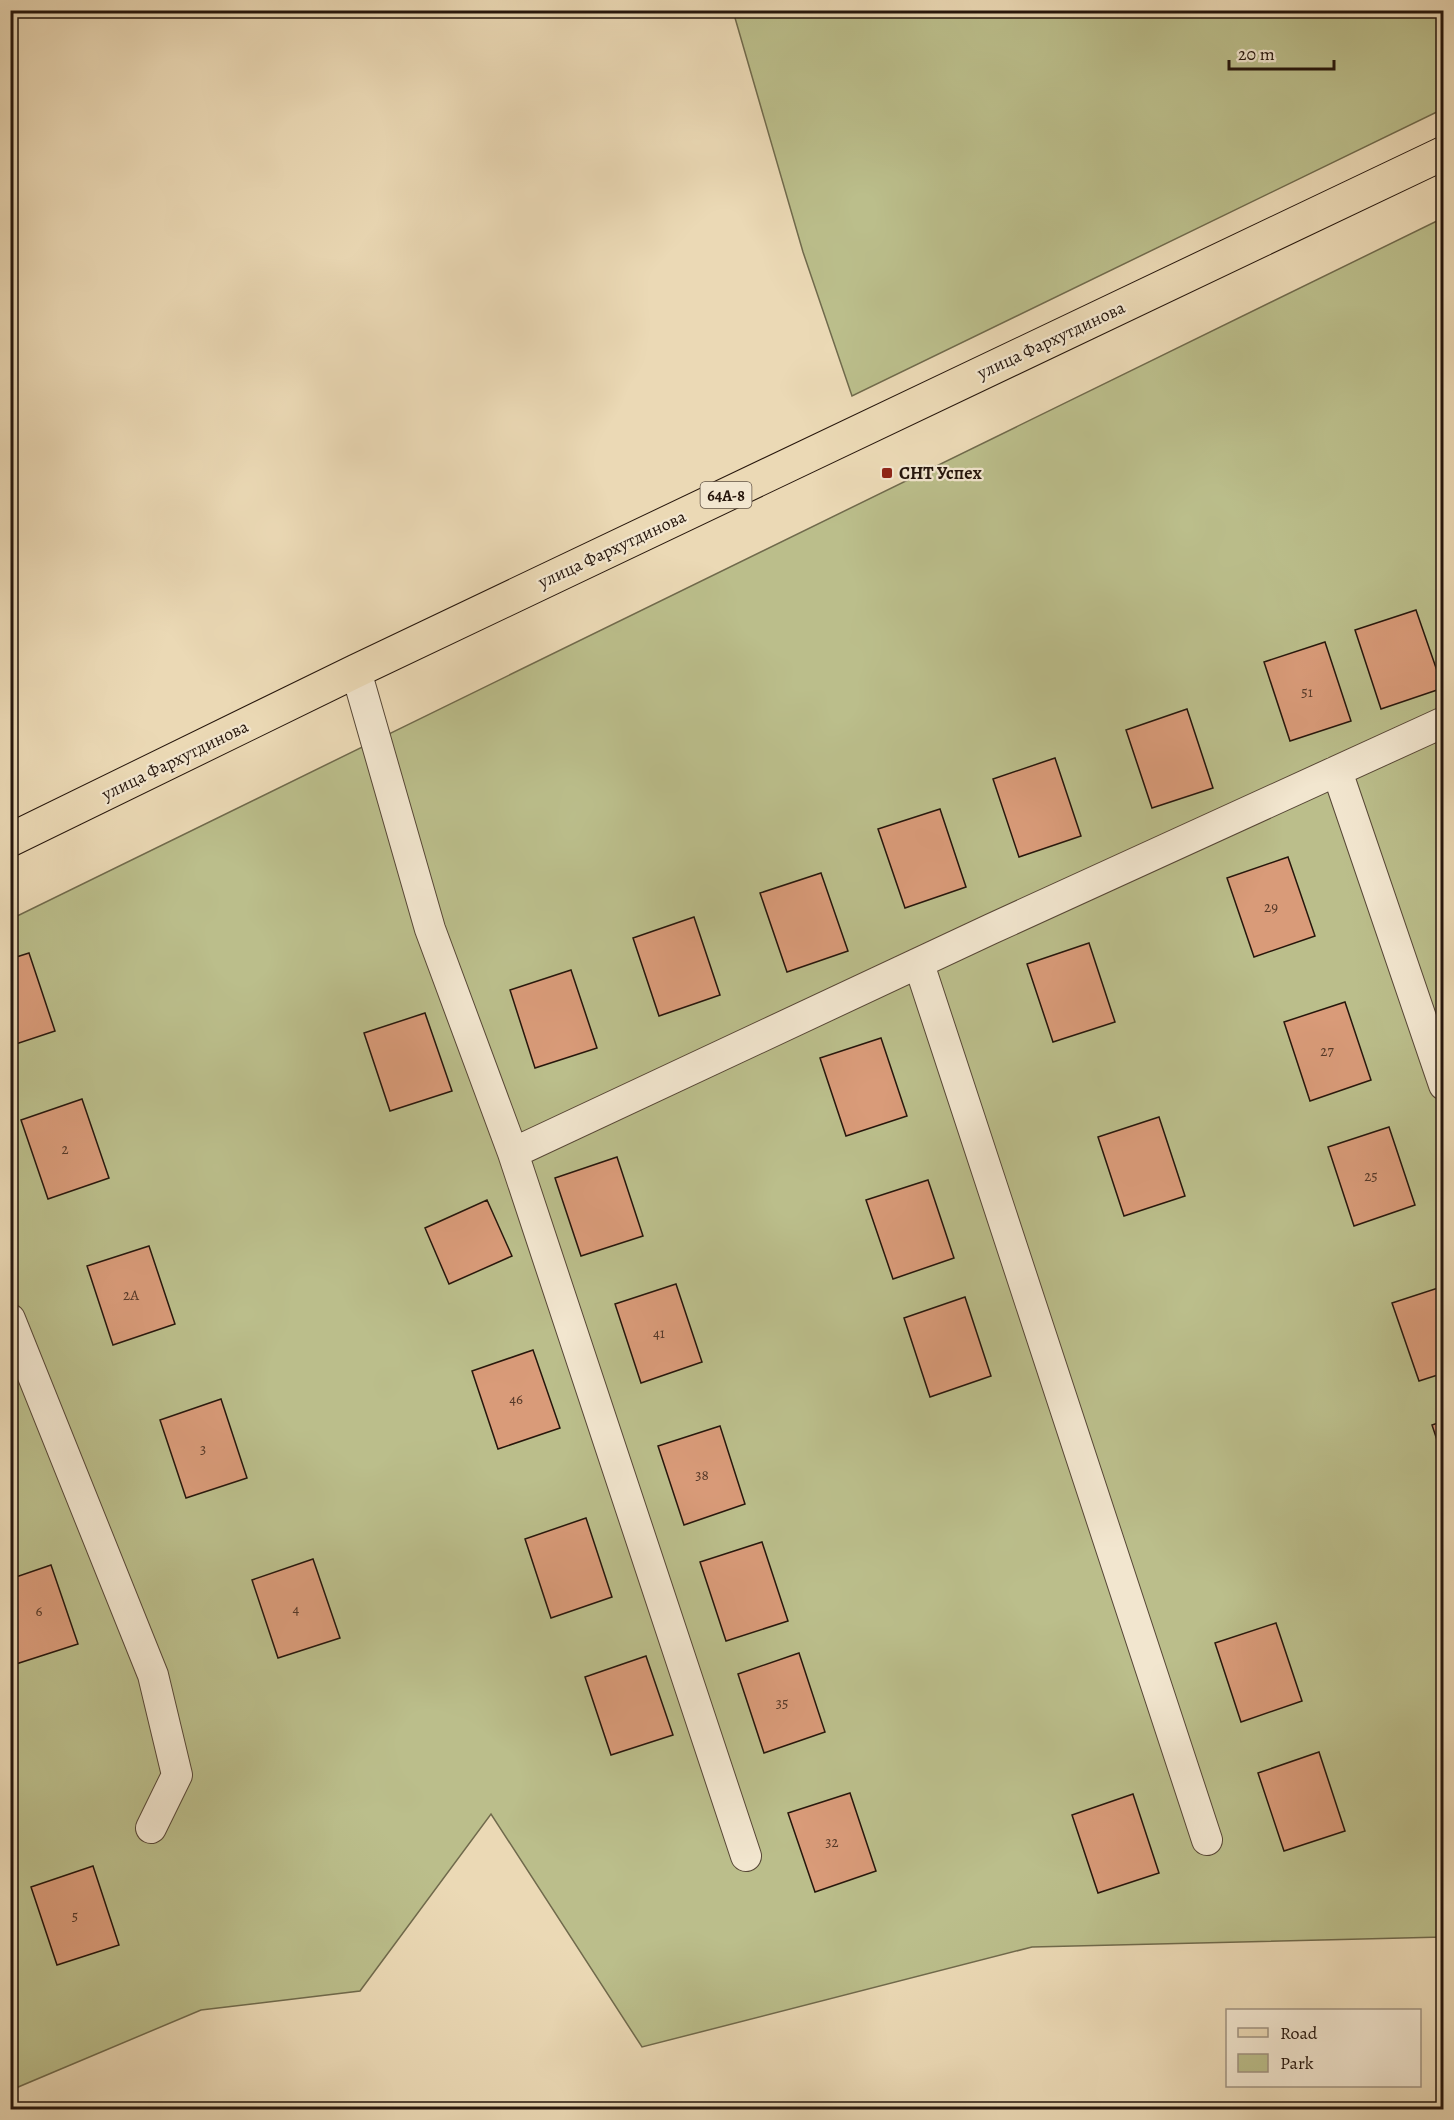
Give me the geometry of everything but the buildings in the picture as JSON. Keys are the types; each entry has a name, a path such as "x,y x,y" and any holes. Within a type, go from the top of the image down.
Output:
{"main road":[{"name":"улица Фархутдинова","path":"10,840 356,671 1443,153"}],"street":[{"path":"356,671 430,929 513,1153 746,1856"},
{"path":"513,1153 991,929 1443,722"},
{"path":"1337,771 1443,1085"},
{"path":"919,964 1207,1840"},
{"path":"14,1338 153,1675 177,1775 151,1828"}],"green space":[{"path":"733,11 1443,11 1443,109 852,396 803,252"},
{"path":"1443,218 1443,1937 1032,1947 642,2047 491,1814 360,1991 201,2010 11,2090 11,919"}],"place":[{"name":"СНТ Успех","path":"887,473"}]}
